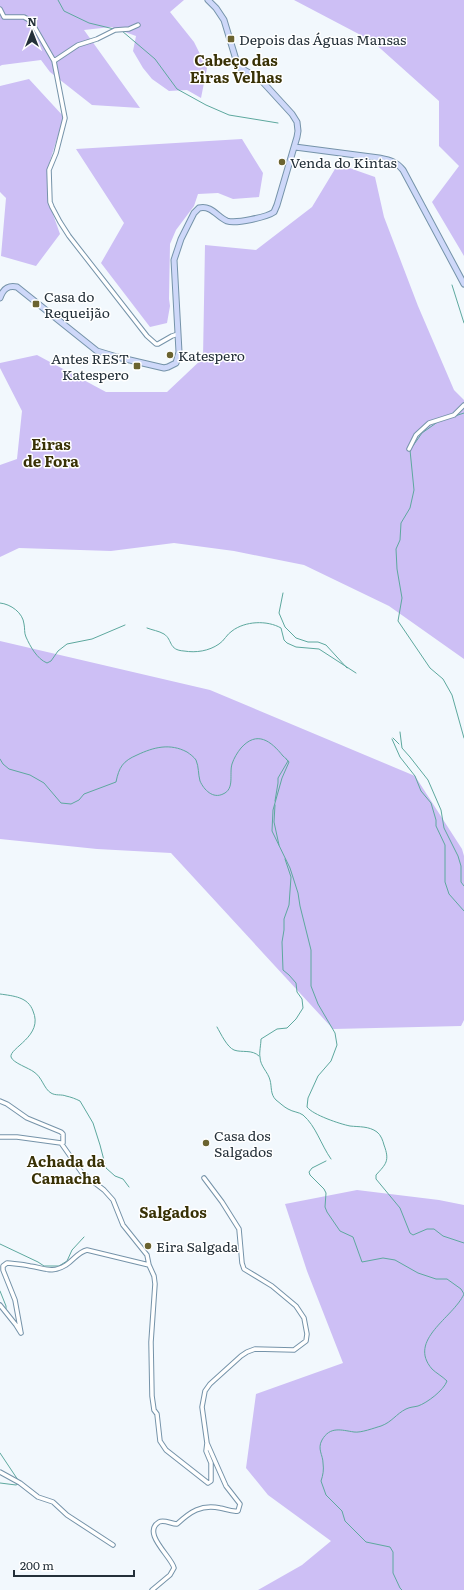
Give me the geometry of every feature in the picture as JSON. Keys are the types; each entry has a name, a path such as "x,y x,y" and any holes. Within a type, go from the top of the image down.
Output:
{"main road":[{"path":"0,298 6,288 10,286 19,288 97,350 107,354 157,366 168,367 176,363 179,352 174,260 181,239 194,213 199,208 208,208 213,210 223,219 231,222 271,215 276,209 295,147 298,131 295,119 260,78 236,64 224,20 216,8 208,0"},
{"path":"295,147 379,158 393,161 398,164 403,170 438,233 464,284"}],"street":[{"path":"0,9 5,18 20,17 31,21 54,60 65,118 56,153 49,170 50,202 54,213 69,236 147,336 158,344 178,334"},
{"path":"54,60 78,45 119,30 129,29 138,25"},
{"path":"409,449 416,435 429,423 454,415 464,405"},
{"path":"0,1101 27,1118 61,1132 64,1138 63,1143 61,1144"},
{"path":"0,1137 17,1137 61,1144 82,1173 104,1190 113,1200 123,1225 147,1255 149,1265 154,1276 155,1284 151,1342 152,1396 154,1410 157,1414 160,1441 166,1450 208,1483 210,1481 211,1469 206,1451 208,1443"},
{"path":"152,1590 170,1575 174,1568 170,1558 156,1542 154,1535 155,1526 159,1522 163,1521 177,1524 190,1512 203,1508 219,1507 233,1512 239,1510 240,1504 226,1486 208,1443 202,1407 205,1391 210,1384 247,1352 255,1349 294,1350 306,1341 307,1334 304,1318 296,1306 272,1286 244,1269 242,1263 239,1229 222,1202 204,1178"},
{"path":"0,1305 21,1333 15,1300 2,1268 7,1263 48,1270 58,1269 68,1264 80,1252 86,1250 149,1265"},
{"path":"0,1472 20,1483 38,1497 53,1502 67,1515 114,1545"}],"shaded area":[{"path":"0,0 184,0 170,12 194,42 207,68 201,98 187,90 169,91 152,79 143,68 133,51 136,36 111,27 84,30 140,108 92,105 50,72 41,60 0,66"},
{"path":"294,0 464,0 464,256 432,202 459,166 439,146 439,101 372,41"},
{"path":"29,79 64,117 47,170 49,203 60,234 36,266 1,256 6,198 0,192 0,86"},
{"path":"242,139 263,173 259,197 233,199 218,193 198,194 194,206 176,230 170,244 170,306 167,323 150,327 101,263 124,223 76,149"},
{"path":"338,164 375,177 384,217 418,306 454,390 464,400 464,659 389,606 304,565 234,551 174,543 111,551 19,548 0,557 0,465 17,459 22,411 0,368 0,363 37,355 106,392 167,392 203,358 205,245 256,250 312,207"},
{"path":"0,641 210,690 415,776 462,849 464,856 464,1020 461,1026 333,1029 171,853 97,849 0,839"},
{"path":"357,1190 439,1200 464,1205 464,1590 258,1590 302,1565 331,1541 268,1495 246,1468 256,1394 343,1363 307,1271 285,1204"}],"waterway":[{"path":"58,0 64,11 89,23 114,29"},
{"path":"122,31 155,59 177,89 206,105 229,115 278,123"},
{"path":"452,285 464,323"},
{"path":"455,416 464,413"},
{"path":"439,421 422,433 410,450 414,490 410,508 401,523 400,540 396,549 397,569 402,598 398,621 430,668 443,679 452,695 464,738"},
{"path":"283,593 279,613 285,627 296,638 326,645 347,668"},
{"path":"0,603 12,607 19,613 23,620 25,635 34,652 47,663 51,661 58,651 67,644 92,639 125,625"},
{"path":"147,628 167,636 175,649 193,652 207,650 221,643 230,632 243,625 256,623 275,625 281,628 284,640 287,643 296,647 319,649 356,673"},
{"path":"400,732 402,748 428,780 441,810 444,828 458,856 461,866 461,882 464,886"},
{"path":"393,738 399,744"},
{"path":"0,759 9,769 30,775 44,783 61,803 71,804 79,800 84,794 116,782 120,768 125,762 137,755 156,748 168,747 181,749 191,755 196,760 198,765 200,781 209,793 216,795 227,792 231,781 232,764 241,748 253,740 258,739 269,742 288,760 289,762 282,778 273,810 272,831 290,868 298,893 311,950 311,986 318,1004 335,1033 337,1045 331,1061 318,1076 308,1098 307,1107 327,1119 350,1126 371,1129 380,1135 386,1150 387,1159 385,1165 376,1175 376,1179 400,1208 410,1233 413,1235 427,1229 434,1229 443,1236 464,1243"},
{"path":"392,739 400,757 415,776 421,791 431,803 436,820 436,826 445,845 445,882 449,894 464,911"},
{"path":"275,801 278,778 288,761 286,759"},
{"path":"275,805 274,822 279,845"},
{"path":"285,859 291,877 289,905 284,919 282,942 283,970 296,983 297,992 302,999 303,1008 296,1019 287,1028 277,1029 261,1039 260,1060 269,1077 274,1098 286,1108 301,1114 308,1119 331,1159"},
{"path":"0,994 24,1000 31,1006 35,1020 34,1027 30,1034 12,1053 12,1059 37,1074 51,1093 80,1101 93,1123 106,1168 115,1176 123,1179 129,1187"},
{"path":"217,1027 224,1040 231,1048 237,1051 250,1052 259,1056"},
{"path":"326,1161 312,1168 309,1172 310,1175 324,1189 326,1193 325,1207 340,1231 353,1237 362,1262 383,1258 395,1260 418,1273 436,1279 447,1279 461,1289 464,1294 434,1330 428,1339 425,1348 426,1358 432,1369 447,1381 439,1392 426,1402 418,1406 410,1407 399,1413 381,1426 357,1432 340,1430 332,1431 325,1436 320,1446 323,1460 323,1475 321,1481 326,1495 342,1511 345,1521 366,1542 390,1547 393,1552 393,1573 402,1590"},
{"path":"0,1244 44,1266 59,1266 67,1261 72,1250 84,1237"},
{"path":"0,1291 6,1309"},
{"path":"0,1453 18,1480"},
{"path":"0,1483 18,1484"}],"place":[{"name":"Depois das Águas Mansas","path":"231,39"},
{"name":"Venda do Kintas","path":"282,162"},
{"name":"Casa do Requeijão","path":"36,304"},
{"name":"Katespero","path":"170,355"},
{"name":"Antes REST Katespero","path":"137,366"},
{"name":"Casa dos Salgados","path":"206,1143"},
{"name":"Eira Salgada","path":"148,1246"}],"district":[{"name":"Cabeço das Eiras Velhas","path":"236,68"},
{"name":"Eiras de Fora","path":"51,452"},
{"name":"Achada da Camacha","path":"66,1168"},
{"name":"Salgados","path":"173,1211"}]}
